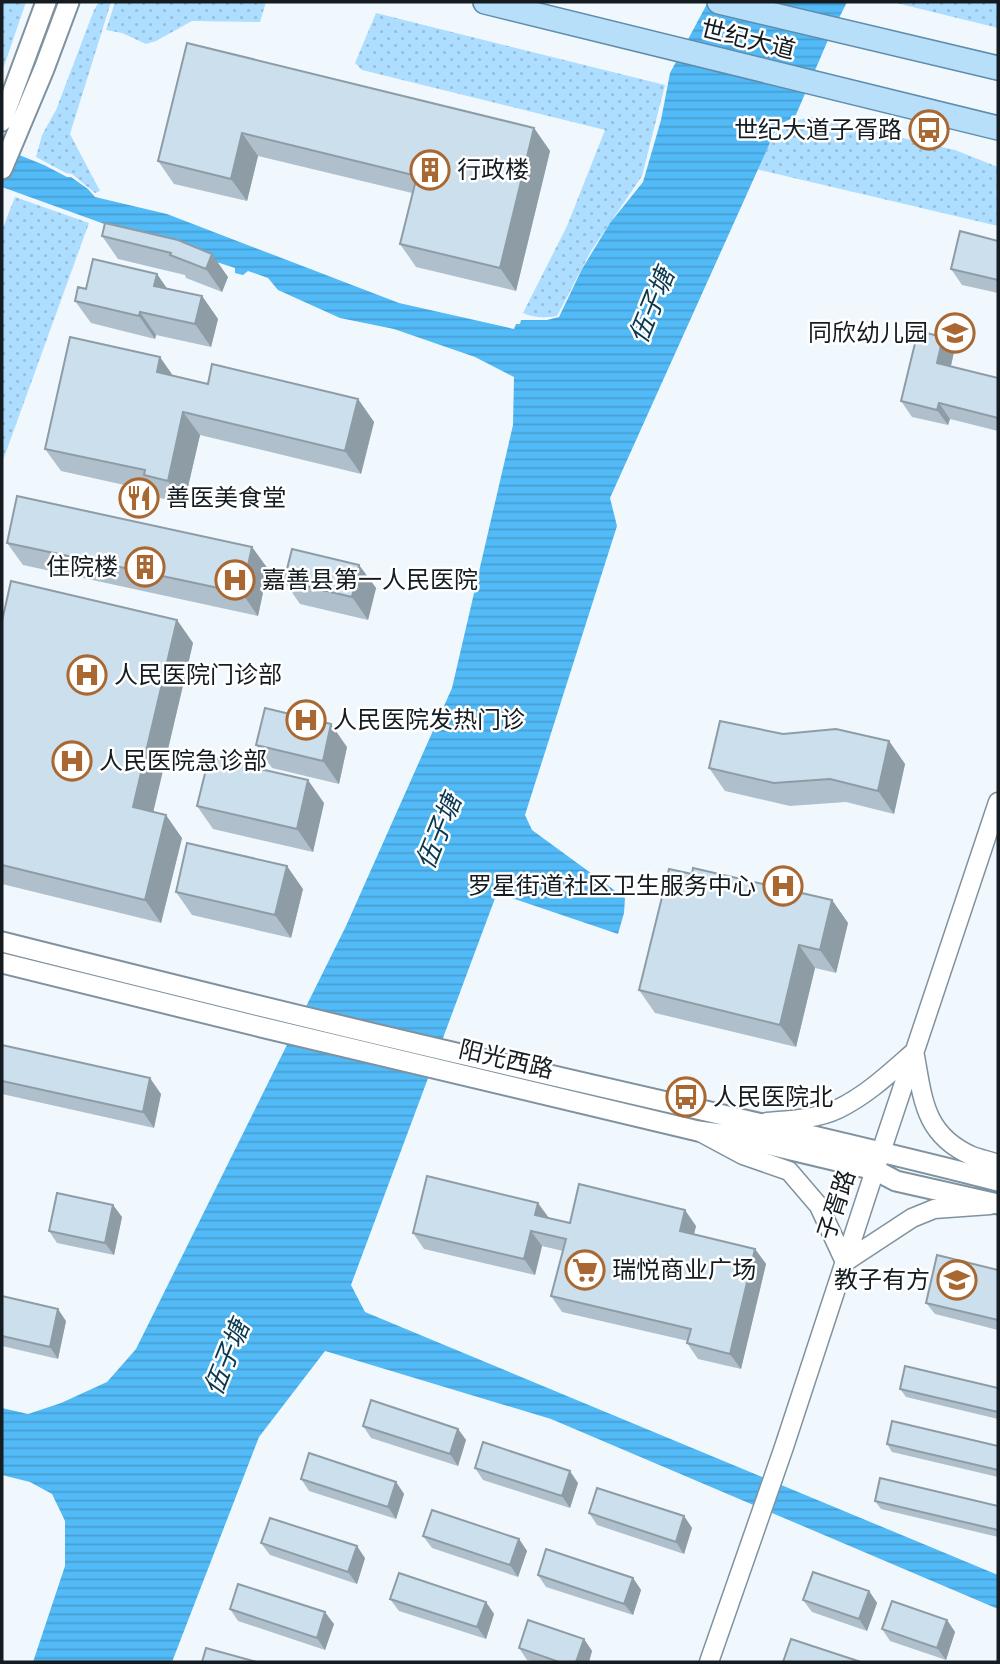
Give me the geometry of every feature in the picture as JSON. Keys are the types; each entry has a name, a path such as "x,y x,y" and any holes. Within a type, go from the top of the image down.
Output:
{"main road":[{"path":"2,169 69,2"},
{"path":"55,40 79,2"},
{"name":"世纪大道","path":"485,2 998,128"},
{"name":"世纪大道","path":"719,2 998,68"},
{"path":"2,121 44,7"},
{"name":"阳光西路","path":"2,942 269,1008 698,1130 998,1181"},
{"name":"阳光西路","path":"2,963 261,1027 759,1123 878,1160 897,1181 998,1204"}],"street":[{"name":"子胥路","path":"709,1662 785,1447 998,802"},
{"path":"759,1123 805,1119 836,1110 867,1092 914,1052 931,1121 948,1141 972,1156 998,1164"},
{"path":"698,1130 743,1155 789,1171 819,1206 845,1262 912,1218 934,1209 998,1204"}],"shaded area":[{"path":"2,2 26,2 2,72"},
{"path":"99,2 111,2 70,134 100,191 95,193 72,174 36,157 42,135 56,110"},
{"path":"115,2 266,2 260,22 192,21 146,44 122,33 106,30"},
{"path":"892,2 998,2 998,28"},
{"path":"376,13 665,85 642,176 591,251 557,316 540,317 523,313 567,226 605,130 362,70 355,63"},
{"path":"811,117 955,150 998,167 998,226 756,169 781,124"},
{"path":"15,197 89,223 2,463 2,230"}],"water":[{"name":"伍子塘","path":"708,2 847,2 795,117 778,125 610,498 617,526 525,815 532,830 625,898 624,913 618,934 497,893 351,1285 365,1312 998,1575 998,1609 551,1419 325,1351 259,1437 172,1662 33,1662 65,1566 65,1521 52,1494 30,1482 2,1475 2,1408 28,1414 61,1403 107,1382 136,1349 346,926 452,688 513,425 514,377 475,357 394,329 340,318 278,290 268,278 248,271 243,275 235,273 235,268 2,187 2,148 71,177 95,197 167,214 399,303 514,329 521,320 559,317 582,269 610,223 643,182 661,120 670,73"}],"building":[{"name":"行政楼","path":"187,43 534,128 500,268 400,244 417,176 242,133 231,179 158,161"},
{"path":"105,223 178,240 212,254 206,269 170,255 171,253 102,236"},
{"path":"960,231 998,241 998,280 951,269"},
{"path":"93,259 157,274 154,286 202,296 195,324 140,312 139,316 75,301 78,287 86,289"},
{"path":"918,331 943,337 937,363 998,378 998,418 939,403 937,410 901,401"},
{"path":"70,337 160,357 157,372 208,384 212,364 358,399 345,451 183,412 168,481 144,475 145,470 45,449"},
{"path":"17,496 252,547 242,593 7,543"},
{"path":"292,549 359,565 352,597 284,581"},
{"path":"11,581 177,620 133,807 166,815 145,900 2,865 2,621"},
{"path":"265,708 331,724 323,761 256,745"},
{"path":"720,721 783,734 836,729 889,741 878,791 830,779 774,783 709,768"},
{"path":"209,757 308,780 297,829 197,806"},
{"path":"187,843 287,866 275,915 176,892"},
{"path":"693,868 832,900 820,950 799,945 780,1025 639,990 669,869 692,874"},
{"path":"2,1045 150,1078 143,1112 2,1081"},
{"path":"427,1176 538,1203 535,1215 570,1223 579,1184 685,1210 680,1231 755,1249 730,1354 687,1343 691,1329 551,1296 566,1239 531,1231 524,1259 413,1233"},
{"path":"57,1193 113,1205 105,1243 49,1231"},
{"path":"937,1255 998,1270 998,1320 926,1303"},
{"path":"2,1296 58,1309 50,1347 2,1336"},
{"path":"905,1366 998,1388 998,1412 900,1389"},
{"path":"371,1400 458,1429 450,1454 363,1426"},
{"path":"892,1421 998,1446 998,1470 887,1444"},
{"path":"483,1442 570,1471 562,1496 475,1468"},
{"path":"309,1453 396,1482 388,1507 301,1479"},
{"path":"880,1478 998,1506 998,1530 875,1501"},
{"path":"597,1488 684,1516 676,1542 589,1513"},
{"path":"432,1510 519,1539 510,1565 423,1536"},
{"path":"270,1518 357,1546 348,1572 261,1543"},
{"path":"546,1549 633,1578 624,1604 538,1575"},
{"path":"813,1572 869,1591 859,1619 803,1600"},
{"path":"399,1573 486,1602 477,1627 390,1599"},
{"path":"238,1584 325,1612 317,1638 230,1609"},
{"path":"892,1601 947,1620 937,1648 882,1629"},
{"path":"528,1620 584,1639 576,1662 559,1662 519,1648"},
{"path":"791,1639 861,1662 783,1662"},
{"path":"206,1648 257,1662 202,1662"}],"place":[{"name":"世纪大道子胥路","path":"929,130"},
{"name":"行政楼","path":"430,170"},
{"name":"同欣幼儿园","path":"955,333"},
{"name":"善医美食堂","path":"139,498"},
{"name":"住院楼","path":"145,567"},
{"name":"嘉善县第一人民医院","path":"235,580"},
{"name":"人民医院门诊部","path":"87,675"},
{"name":"人民医院发热门诊","path":"306,720"},
{"name":"人民医院急诊部","path":"72,761"},
{"name":"罗星街道社区卫生服务中心","path":"783,886"},
{"name":"人民医院北","path":"686,1097"},
{"name":"瑞悦商业广场","path":"585,1270"},
{"name":"教子有方","path":"957,1280"}]}
